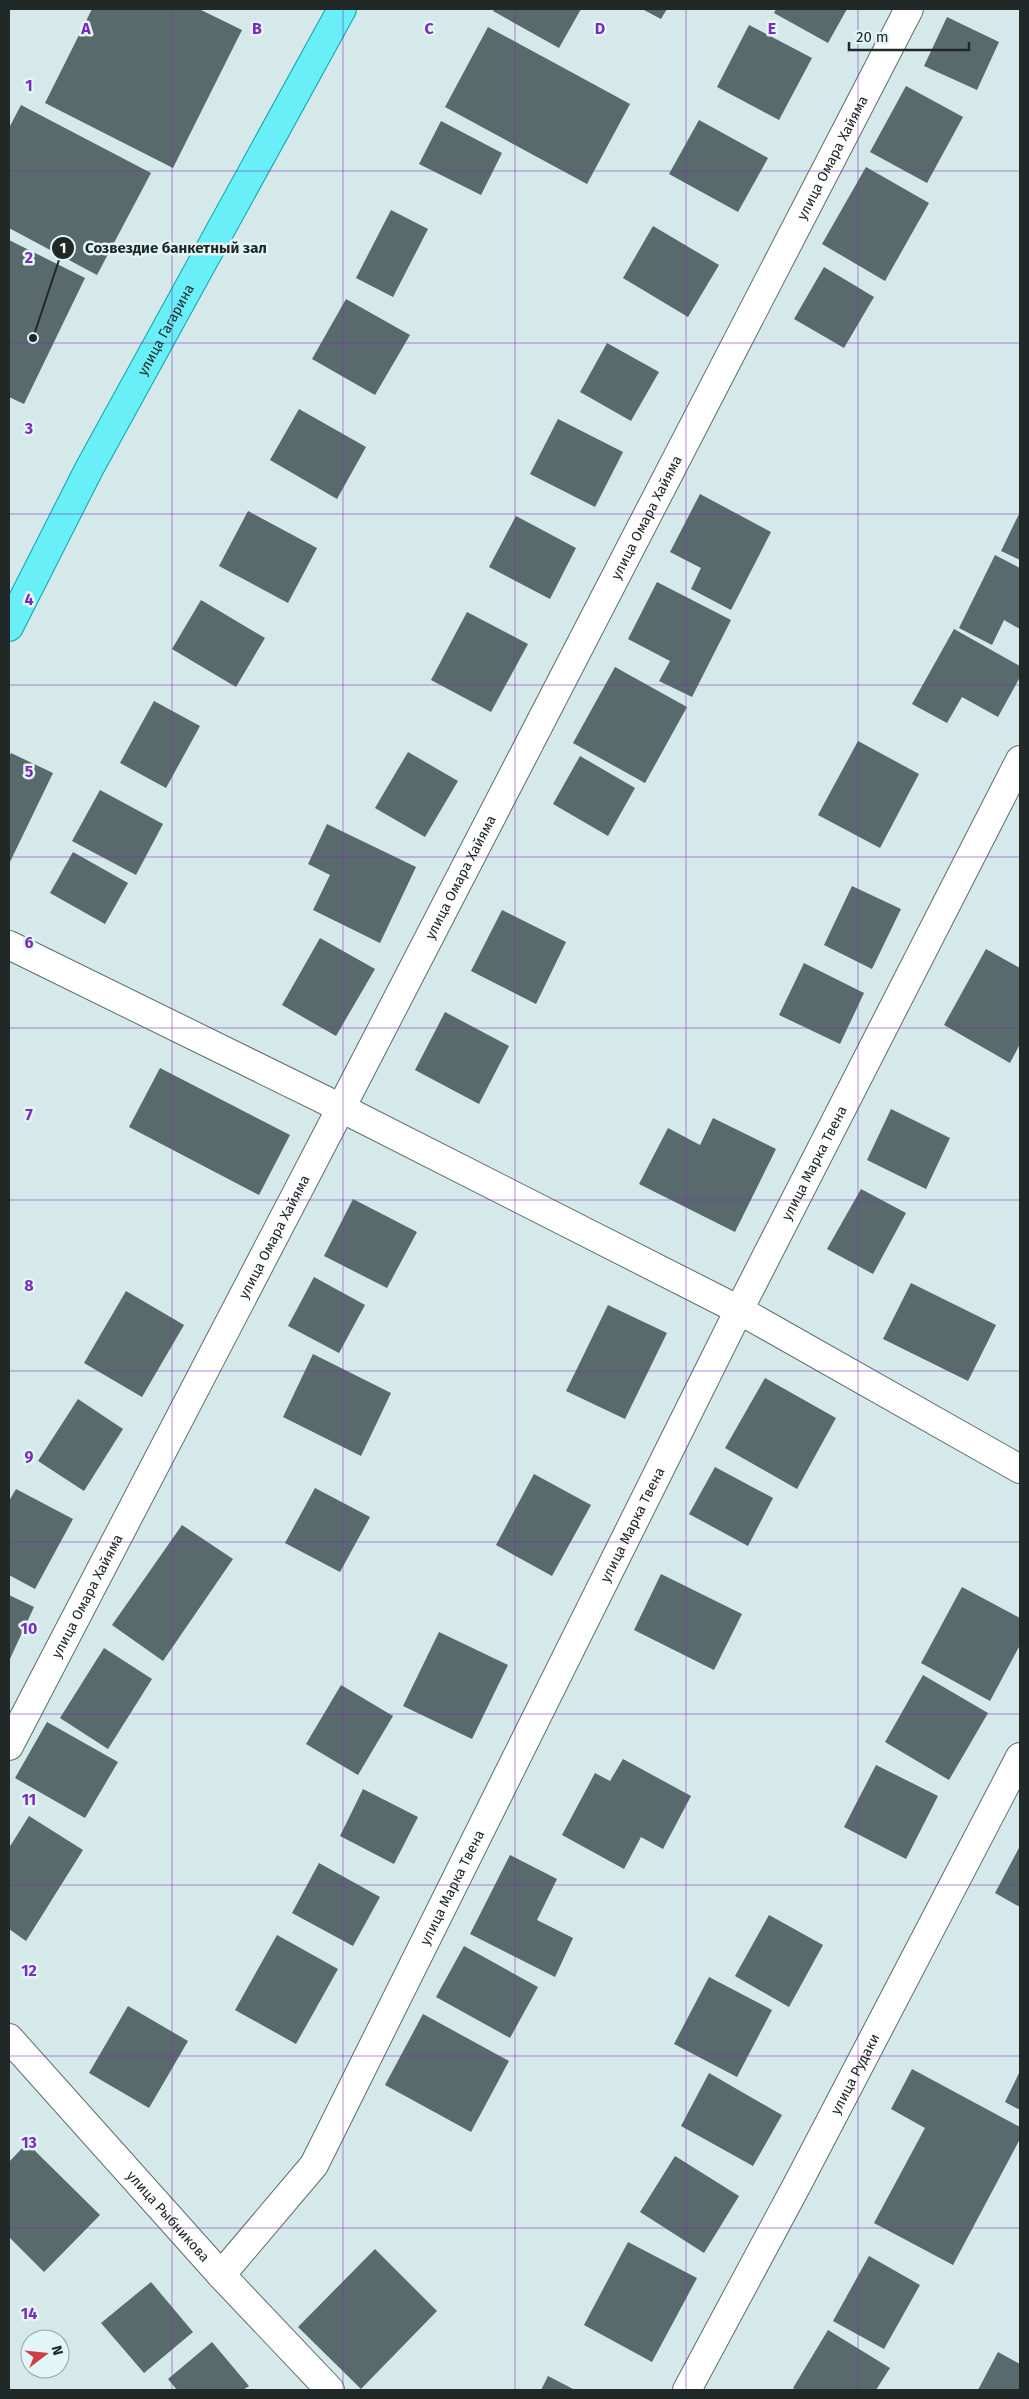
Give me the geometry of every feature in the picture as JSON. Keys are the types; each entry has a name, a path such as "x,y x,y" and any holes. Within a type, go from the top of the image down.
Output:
{"main road":[{"name":"улица Гагарина","path":"9,627 89,469 342,9"}],"street":[{"name":"улица Омара Хайяма","path":"9,1746 909,9"},
{"name":"улица Марка Твена","path":"221,2275 314,2165 739,1310 1020,760"},
{"path":"9,945 341,1108 739,1310 1020,1469"},
{"name":"улица Рудаки","path":"688,2390 1020,1757"},
{"name":"улица Рыбникова","path":"9,2038 221,2275 330,2390"}],"building":[{"path":"92,9 199,9 242,30 173,168 45,103"},
{"path":"495,9 581,9 559,48 493,11"},
{"path":"642,9 667,9 661,19"},
{"path":"776,9 847,9 828,43 774,13"},
{"path":"947,17 999,42 977,90 924,66"},
{"path":"749,25 812,58 779,120 717,87"},
{"path":"488,27 630,104 587,184 445,107"},
{"path":"906,86 963,117 927,183 870,152"},
{"path":"21,105 151,173 97,275 9,228 9,128"},
{"path":"699,120 768,158 738,212 669,174"},
{"path":"441,121 502,153 481,195 419,164"},
{"path":"866,167 929,203 885,281 822,244"},
{"path":"391,210 428,229 393,297 356,278"},
{"path":"653,226 719,265 688,317 623,278"},
{"path":"9,240 85,278 24,404 9,397"},
{"path":"824,267 874,297 844,348 794,319"},
{"path":"346,299 410,335 375,395 312,359"},
{"path":"607,343 659,372 631,421 580,392"},
{"path":"299,409 366,447 337,499 270,460"},
{"path":"558,419 623,452 595,507 530,474"},
{"path":"700,494 771,532 731,610 691,589 701,568 670,552"},
{"path":"248,511 317,548 288,603 219,566"},
{"path":"1020,512 1020,560 1001,551"},
{"path":"516,516 576,548 550,599 489,567"},
{"path":"995,555 1020,568 1020,629 1004,620 992,645 959,628"},
{"path":"657,582 731,620 692,697 659,681 670,661 628,639"},
{"path":"201,600 265,638 236,687 172,649"},
{"path":"467,612 528,644 491,712 431,680"},
{"path":"954,629 1020,666 1020,677 998,717 962,697 947,723 912,704"},
{"path":"615,667 687,707 645,783 573,743"},
{"path":"154,701 200,726 166,788 120,763"},
{"path":"858,741 919,774 880,848 818,815"},
{"path":"408,752 458,781 425,837 375,808"},
{"path":"11,753 53,773 9,864 9,757"},
{"path":"580,756 635,788 608,836 553,804"},
{"path":"100,790 163,824 136,875 72,841"},
{"path":"327,824 416,867 380,943 313,910 330,875 308,864"},
{"path":"73,852 128,883 105,924 50,893"},
{"path":"852,886 901,909 872,969 824,945"},
{"path":"502,910 566,942 536,1004 471,971"},
{"path":"320,938 375,969 336,1036 282,1005"},
{"path":"986,949 1020,968 1020,1044 1010,1063 944,1025"},
{"path":"804,963 864,993 840,1044 779,1015"},
{"path":"445,1012 509,1046 479,1104 415,1070"},
{"path":"160,1068 290,1135 259,1195 129,1127"},
{"path":"891,1109 950,1138 926,1189 867,1160"},
{"path":"713,1118 776,1149 735,1232 639,1184 668,1128 700,1145"},
{"path":"861,1189 906,1213 873,1274 827,1249"},
{"path":"353,1199 417,1232 387,1288 324,1256"},
{"path":"314,1277 365,1305 339,1353 288,1326"},
{"path":"911,1283 996,1325 968,1381 883,1339"},
{"path":"126,1291 184,1325 142,1397 84,1363"},
{"path":"608,1305 667,1333 625,1419 566,1391"},
{"path":"313,1354 391,1393 361,1456 283,1417"},
{"path":"765,1378 836,1418 797,1489 725,1448"},
{"path":"78,1399 123,1429 84,1491 38,1461"},
{"path":"715,1467 773,1498 748,1546 689,1514"},
{"path":"534,1474 591,1505 552,1576 496,1545"},
{"path":"315,1488 370,1517 340,1572 285,1543"},
{"path":"16,1489 73,1519 35,1589 9,1575 9,1501"},
{"path":"182,1525 233,1559 163,1661 112,1625"},
{"path":"661,1574 742,1614 714,1670 634,1630"},
{"path":"962,1587 1020,1618 1020,1645 990,1701 921,1663"},
{"path":"9,1595 34,1607 9,1661"},
{"path":"439,1632 508,1665 472,1739 403,1706"},
{"path":"104,1648 152,1679 108,1749 60,1718"},
{"path":"923,1675 988,1713 949,1780 885,1742"},
{"path":"341,1685 393,1716 358,1775 306,1744"},
{"path":"47,1722 118,1762 85,1818 15,1778"},
{"path":"623,1759 691,1796 663,1849 641,1837 624,1869 562,1835 595,1773 610,1781"},
{"path":"876,1765 938,1796 906,1859 844,1827"},
{"path":"363,1789 418,1817 394,1864 340,1836"},
{"path":"29,1816 83,1850 26,1941 9,1929 9,1848"},
{"path":"1020,1846 1020,1907 995,1893"},
{"path":"510,1855 557,1879 537,1920 573,1938 555,1977 470,1934"},
{"path":"319,1863 380,1897 353,1946 292,1913"},
{"path":"769,1915 823,1945 789,2007 735,1976"},
{"path":"277,1935 338,1969 296,2044 235,2010"},
{"path":"464,1946 538,1987 510,2038 436,1997"},
{"path":"709,1977 772,2010 737,2077 674,2044"},
{"path":"128,2006 188,2041 149,2108 89,2073"},
{"path":"423,2014 509,2061 471,2132 385,2085"},
{"path":"912,2069 1020,2127 1020,2139 953,2265 874,2223 925,2128 891,2109"},
{"path":"1020,2071 1020,2110 1005,2102"},
{"path":"709,2073 782,2115 753,2166 681,2126"},
{"path":"27,2143 100,2215 44,2272 9,2237 9,2162"},
{"path":"675,2156 739,2196 704,2253 640,2212"},
{"path":"628,2242 697,2278 652,2362 584,2325"},
{"path":"375,2249 437,2311 361,2389 298,2327"},
{"path":"869,2256 920,2285 884,2349 833,2321"},
{"path":"151,2282 193,2332 144,2373 101,2323"},
{"path":"828,2330 890,2368 876,2390 797,2390 793,2388"},
{"path":"212,2342 249,2386 243,2390 177,2390 168,2379"},
{"path":"998,2352 1020,2364 1020,2390 978,2390"},
{"path":"548,2376 575,2390 541,2390"}],"place":[{"name":"Созвездие банкетный зал","path":"33,338"}]}
